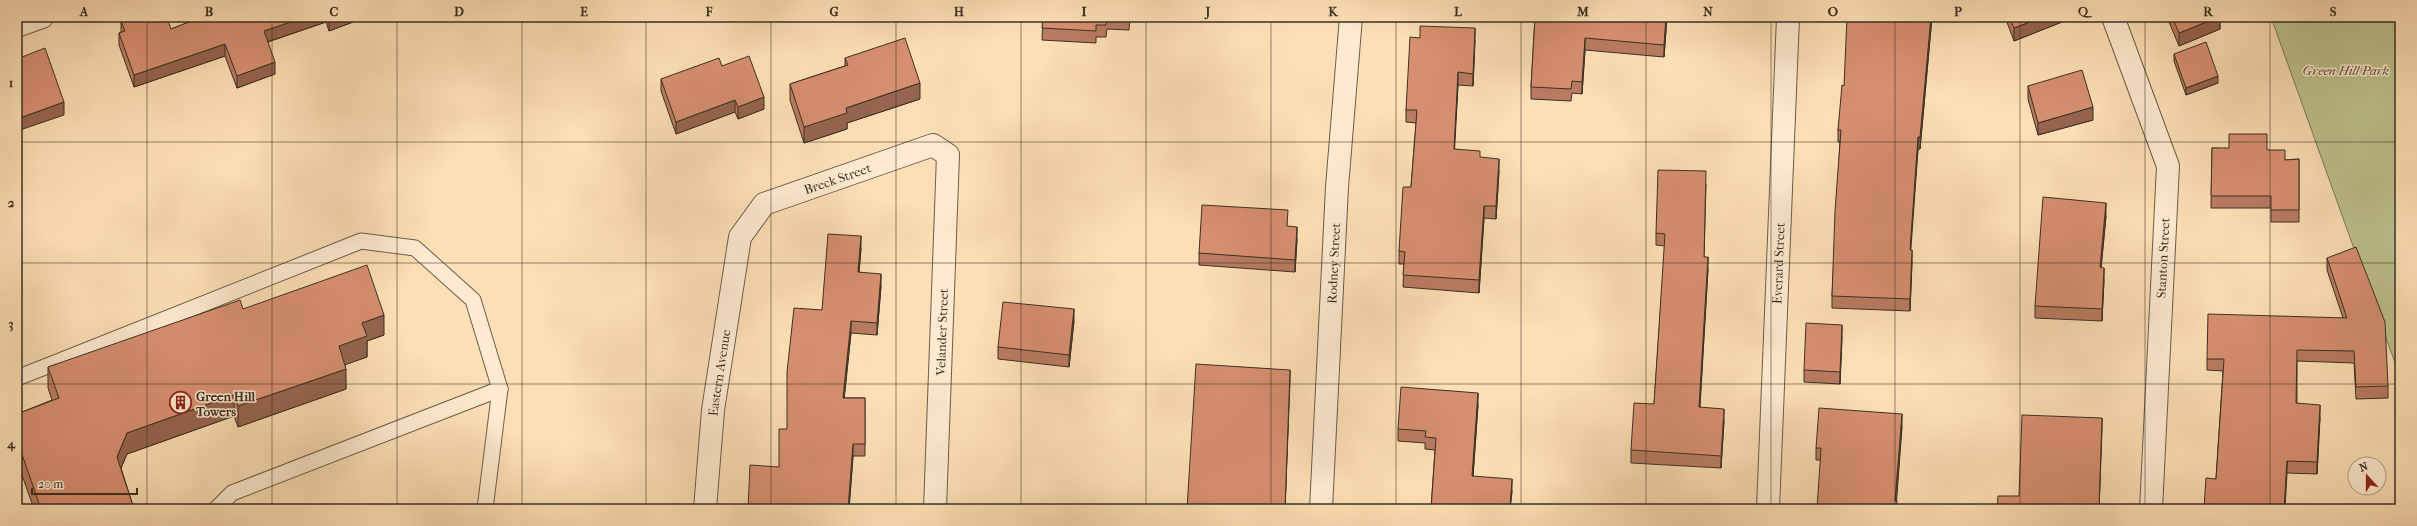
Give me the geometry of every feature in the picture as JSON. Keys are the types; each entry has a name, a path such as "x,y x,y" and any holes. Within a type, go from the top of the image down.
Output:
{"street":[{"path":"17,26 42,17"},
{"name":"Rodney Street","path":"1322,509 1337,187 1351,17"},
{"name":"Everard Street","path":"1768,509 1788,17"},
{"name":"Stanton Street","path":"2113,17 2168,166 2151,509"},
{"name":"Breck Street","path":"740,237 764,204 932,145 948,155"},
{"name":"Velander Street","path":"935,509 948,155"},
{"name":"Eastern Avenue","path":"704,509 713,410 740,237"}],"lane":[{"path":"17,378 361,241 415,248 473,300 500,389 485,509"},
{"path":"216,509 232,493 500,389"}],"green space":[{"name":"Green Hill Park","path":"2271,17 2400,17 2400,376 2386,338"}],"building":[{"path":"133,17 161,17 162,20 167,18 171,29 202,17 305,17 264,31 275,62 237,76 225,44 134,75 119,33 125,31 121,21"},
{"path":"1043,17 1107,17 1106,25 1096,25 1096,31 1042,28"},
{"path":"1108,17 1129,17 1129,18"},
{"path":"1535,17 1666,17 1664,45 1585,38 1582,82 1572,81 1571,89 1531,87"},
{"path":"1847,17 1931,17 1920,137 1918,137 1910,250 1912,250 1910,299 1832,296 1835,211 1841,130 1838,130 1842,85 1844,86"},
{"path":"2009,17 2043,17 2014,28"},
{"path":"2172,17 2219,17 2179,33"},
{"path":"1420,26 1475,28 1473,74 1458,72 1454,149 1480,151 1480,157 1499,159 1496,206 1484,206 1479,280 1403,275 1405,252 1399,251 1403,187 1411,187 1417,110 1406,110 1410,37 1420,38"},
{"path":"905,38 920,83 846,108 847,113 804,127 790,84 848,65 845,58"},
{"path":"2206,42 2218,76 2186,88 2174,54"},
{"path":"45,48 64,102 17,119 17,59"},
{"path":"749,56 764,97 738,107 735,100 676,122 661,79 719,58 722,66"},
{"path":"2082,70 2093,107 2038,123 2028,86"},
{"path":"2229,134 2267,134 2267,150 2285,150 2285,160 2299,159 2299,210 2271,210 2271,196 2211,196 2212,148 2229,148"},
{"path":"1658,170 1706,171 1704,257 1708,257 1699,407 1724,409 1721,456 1631,450 1634,403 1654,404 1665,234 1656,233"},
{"path":"2043,197 2106,203 2100,267 2104,268 2102,309 2035,306"},
{"path":"1202,205 1288,210 1287,226 1297,227 1295,260 1199,253"},
{"path":"828,234 861,236 858,272 881,274 877,323 851,321 843,398 865,398 865,444 853,444 848,509 748,509 750,465 779,467 779,429 787,429 787,372 794,308 822,310"},
{"path":"2356,247 2385,322 2388,386 2356,387 2354,351 2297,350 2296,403 2320,405 2317,462 2287,461 2284,509 2193,509 2193,507 2204,508 2206,478 2216,479 2224,359 2207,359 2208,314 2347,318 2327,258"},
{"name":"Green Hill Towers","path":"367,265 384,315 362,323 367,336 339,346 346,369 238,406 234,395 127,433 117,457 134,509 41,509 17,440 17,414 59,398 48,367 240,300 243,309"},
{"path":"1003,302 1074,309 1069,355 998,347"},
{"path":"1806,323 1842,325 1840,372 1804,370"},
{"path":"1196,364 1290,370 1285,509 1187,509"},
{"path":"1401,387 1478,393 1472,476 1512,479 1510,507 1500,506 1500,509 1431,509 1436,438 1425,437 1426,431 1398,429"},
{"path":"1819,408 1902,414 1895,501 1897,501 1897,509 1817,509 1821,448 1816,448"},
{"path":"2022,415 2102,418 2099,509 1997,509 1998,496 2019,496"}],"place":[{"name":"Green Hill Towers","path":"181,403"}]}
